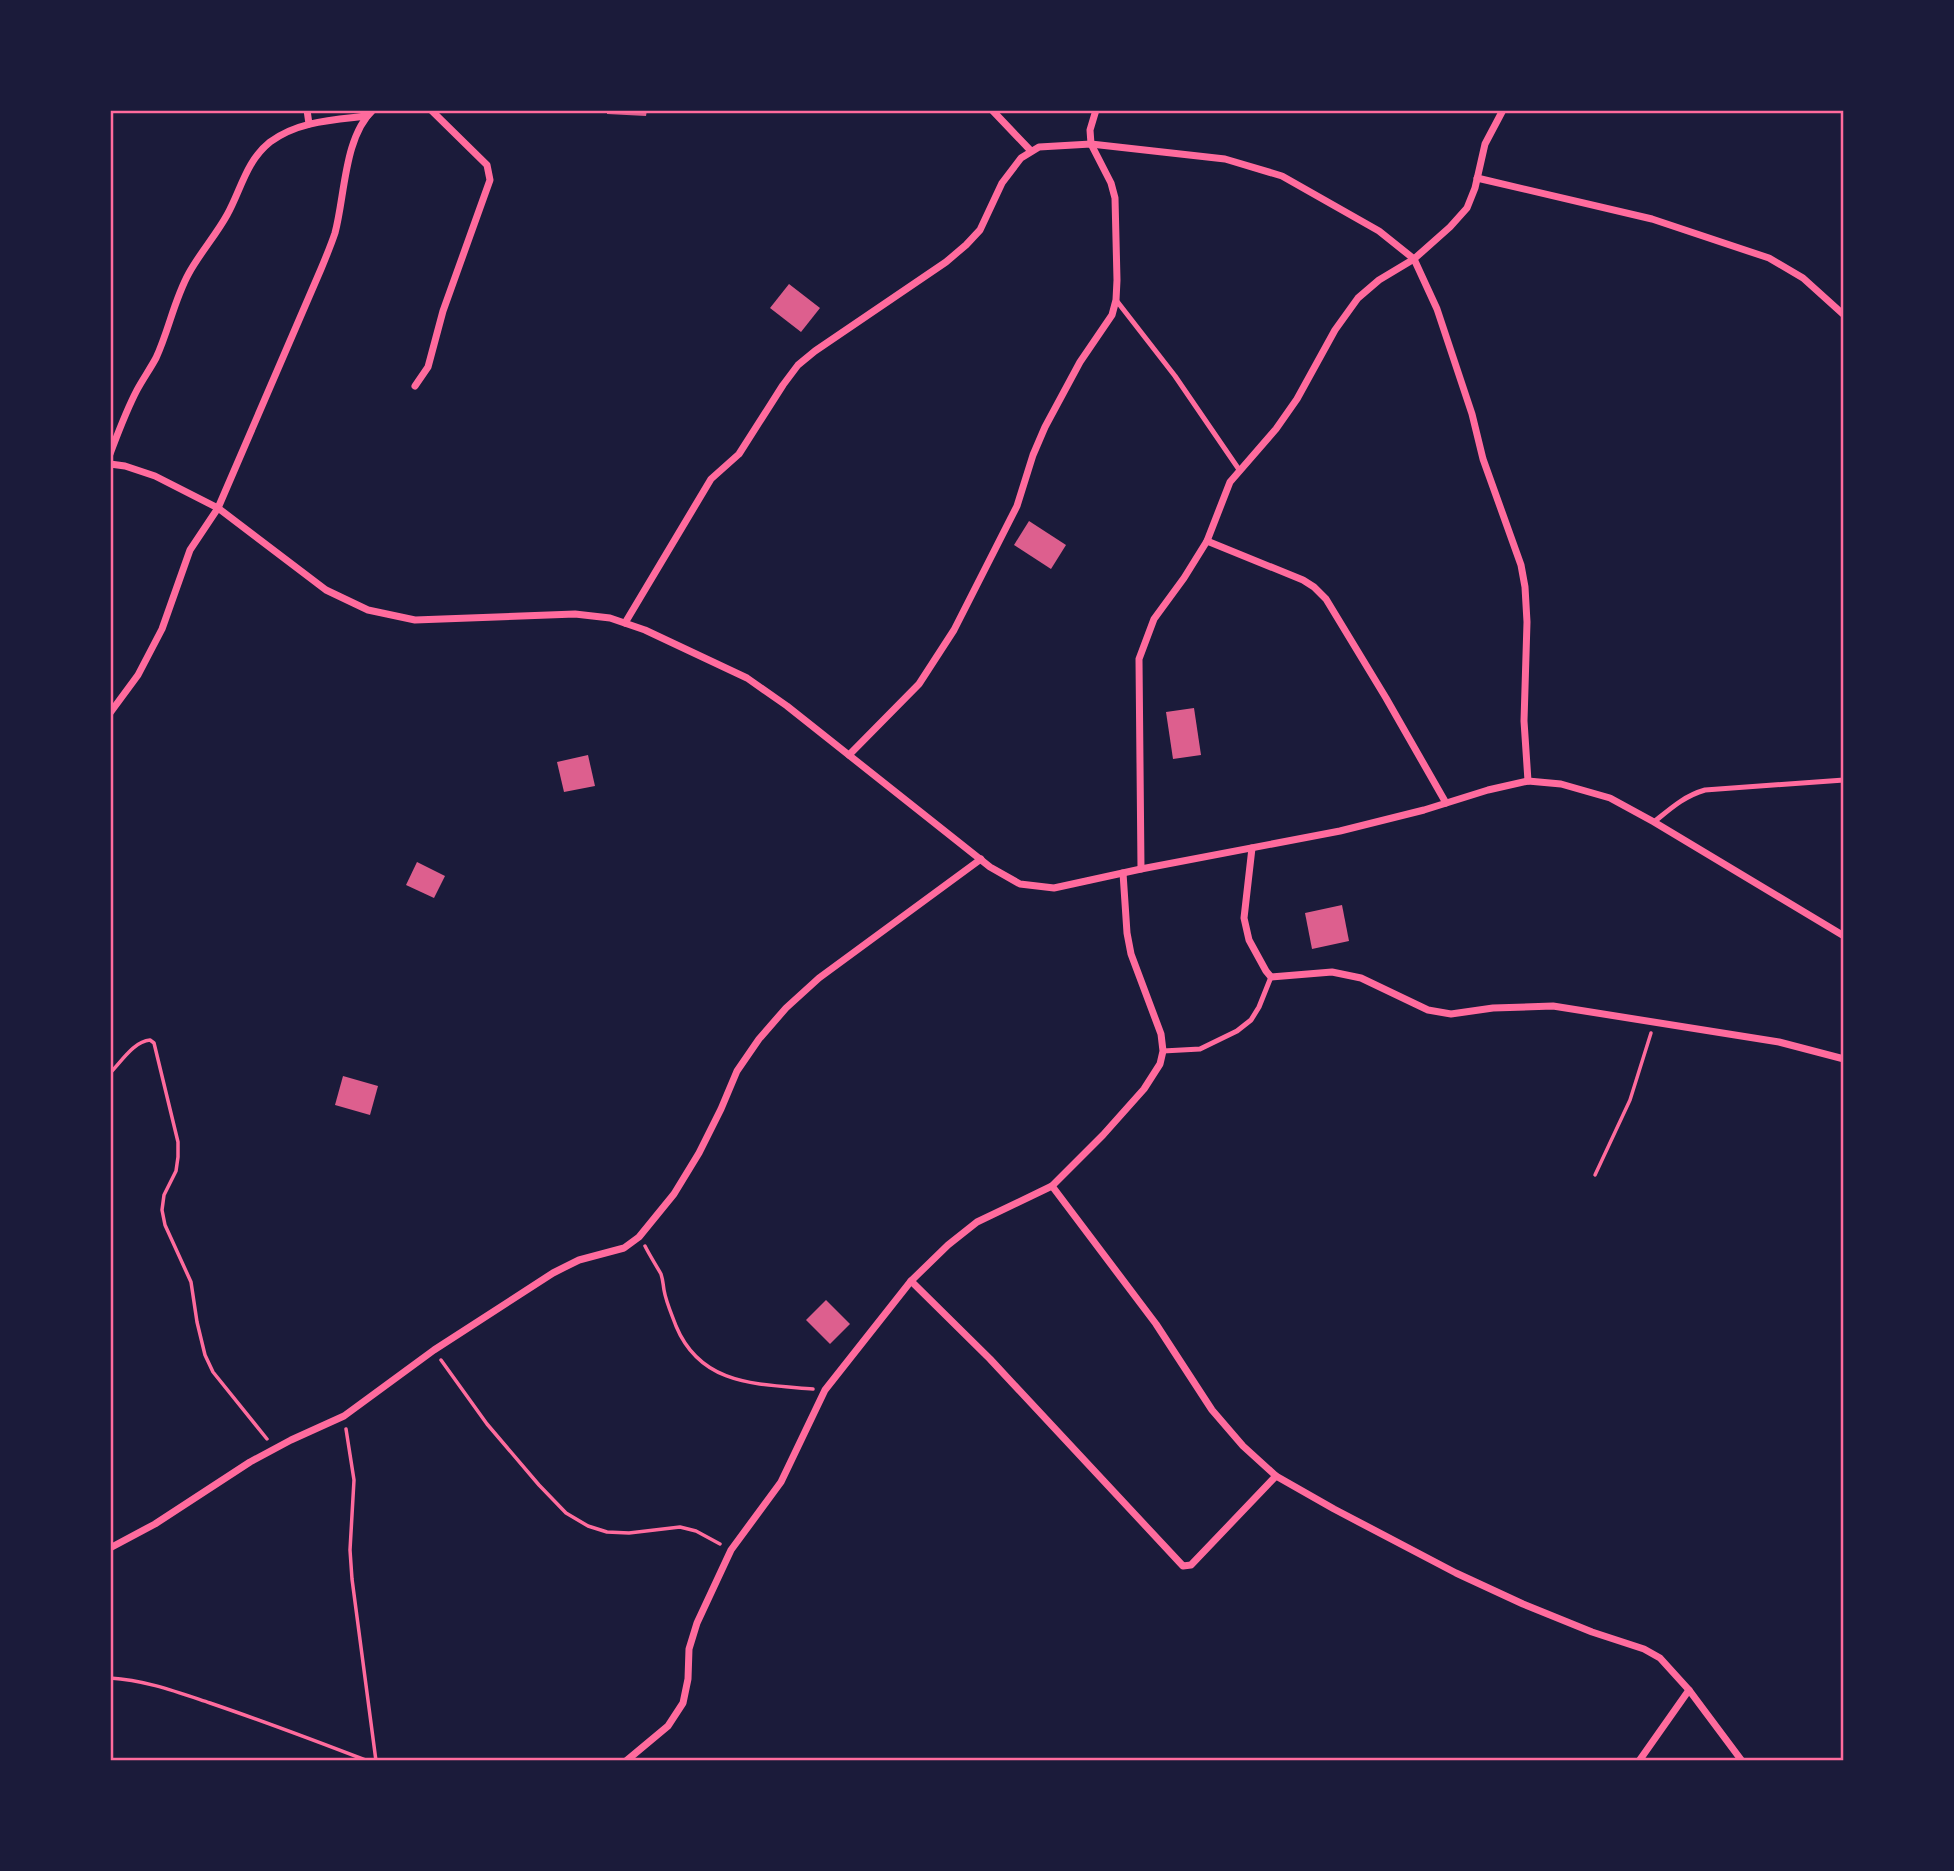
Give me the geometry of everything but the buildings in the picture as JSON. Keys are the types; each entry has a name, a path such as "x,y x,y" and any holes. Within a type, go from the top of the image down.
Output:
{"street":[{"path":"307,110 309,124"},
{"path":"415,386 428,367 443,311 490,180 487,165 431,110"},
{"path":"992,110 1031,151"},
{"path":"849,755 919,684 954,630 1017,506 1032,455 1045,427 1080,362 1112,315 1116,300 1115,198 1111,183 1091,144 1090,130 1096,110"},
{"path":"1141,869 1139,659 1154,619 1207,541 1230,482 1276,429 1297,399 1335,330 1358,298 1380,280 1414,260 1450,228 1467,208 1475,188 1485,144 1503,110"},
{"path":"110,454 126,412 155,359 179,292 228,214 253,159 269,143 286,132 309,124 370,113"},
{"path":"110,713 138,674 162,629 190,550 218,508 330,246 352,144 358,128 370,113"},
{"path":"625,623 711,479 740,454 798,365 814,351 946,262 966,245 980,230 1002,183 1021,158 1039,147 1091,144 1225,159 1282,176 1379,230 1414,260 1437,309 1472,414 1483,458 1521,565 1527,622 1524,721 1528,781"},
{"path":"1477,178 1653,219 1769,258 1803,278 1844,315"},
{"path":"110,464 155,476 218,508 326,590 368,610 415,620 575,614 610,618 645,630 747,678 787,706 990,867 1020,884 1054,888 1340,831 1528,781 1561,783 1610,799 1654,822 1844,936"},
{"path":"1207,541 1303,580 1326,600 1446,803"},
{"path":"1252,848 1244,918 1249,940 1271,977 1332,972 1362,978 1428,1010 1451,1014 1493,1008 1553,1006 1779,1042 1844,1059"},
{"path":"110,1548 155,1524 250,1462 344,1416 433,1349 553,1273 579,1260 624,1248 639,1237 674,1194 699,1153 737,1072 759,1039 786,1008 819,978 981,859"},
{"path":"626,1761 668,1726 682,1703 688,1679 689,1648 697,1623 731,1550 781,1482 825,1390 911,1281 948,1245 977,1222 1052,1186 1144,1089 1160,1064 1163,1051 1161,1034 1131,954 1123,873"},
{"path":"1052,1186 1156,1324 1212,1410 1243,1446 1276,1476 1478,1584 1592,1632 1644,1649 1660,1658 1689,1690 1742,1761"},
{"path":"911,1281 990,1359 1183,1566 1191,1565 1276,1476"},
{"path":"1639,1761 1689,1690"}],"lane":[{"path":"1116,300 1175,376 1240,471"},
{"path":"1654,822 1682,799 1705,790 1844,780"},
{"path":"1163,1051 1200,1049 1237,1031 1255,1014 1271,977"}],"path":[{"path":"1595,1175 1630,1100 1655,1021"},
{"path":"110,1073 139,1043 150,1040 154,1043 178,1142 176,1171 164,1195 162,1210 165,1225 191,1282 205,1355 213,1372 275,1449"},
{"path":"639,1237 660,1273 677,1327 690,1352 700,1363 738,1380 825,1390"},
{"path":"433,1349 487,1424 566,1513 588,1526 607,1532 629,1533 680,1527 696,1531 731,1550"},
{"path":"344,1416 354,1480 350,1550 352,1578 376,1761"},
{"path":"110,1678 134,1679 181,1693 368,1761"}]}
